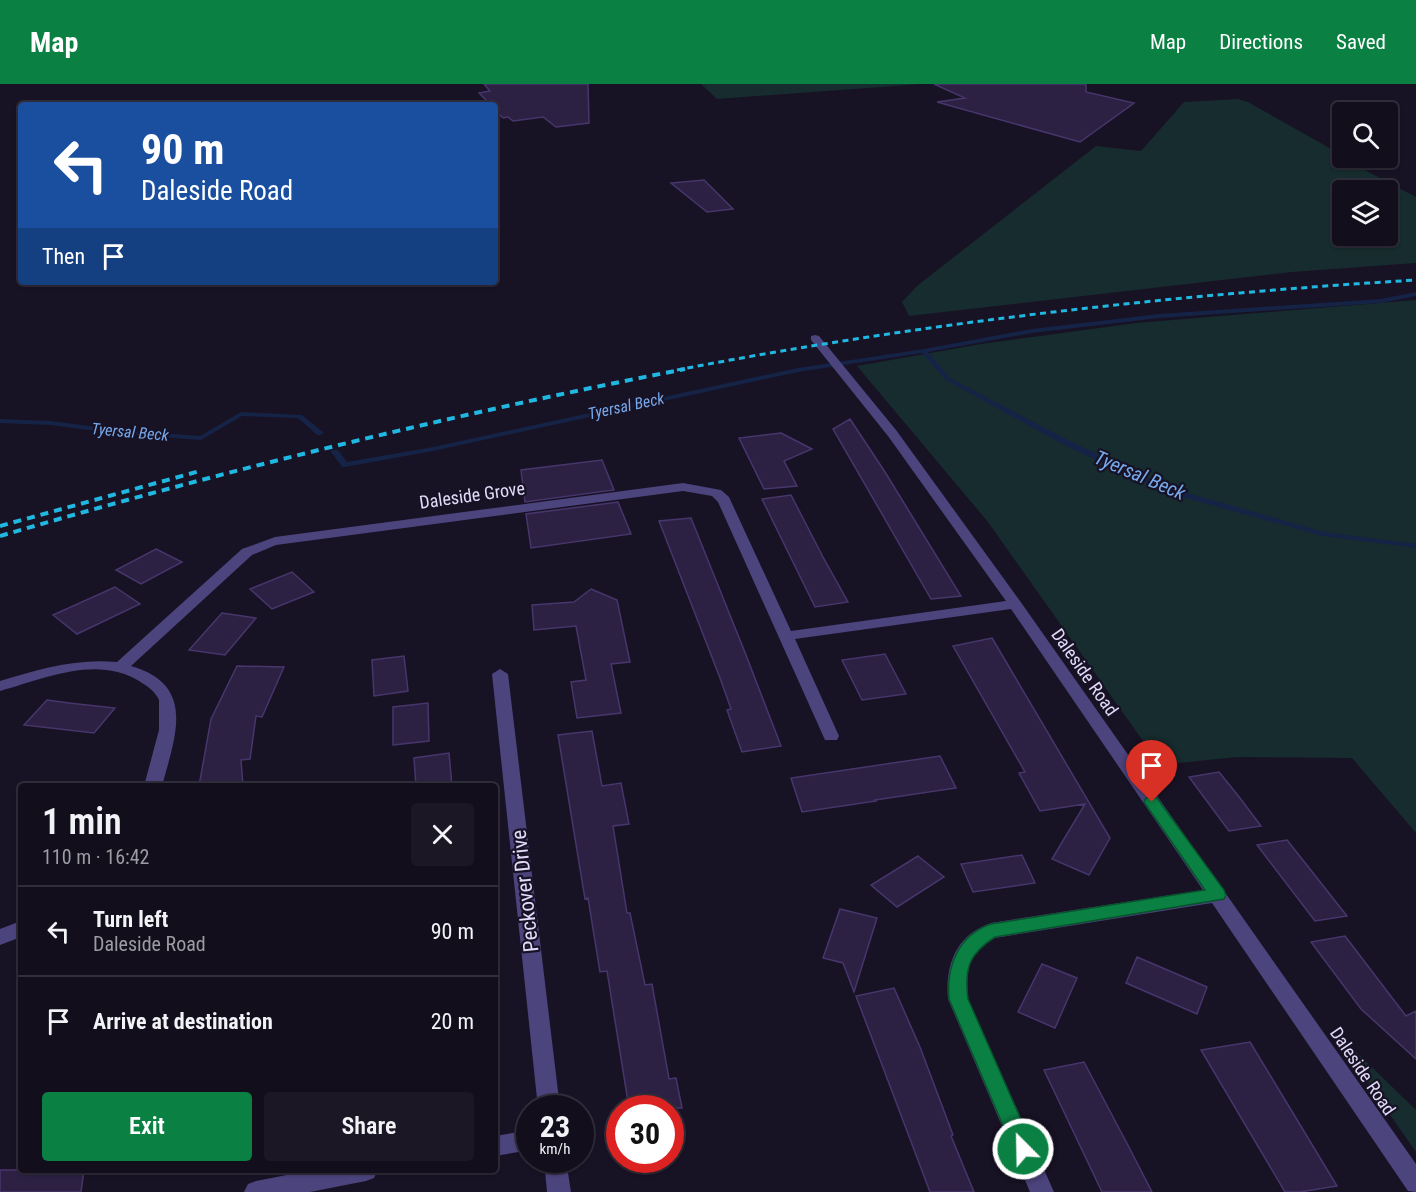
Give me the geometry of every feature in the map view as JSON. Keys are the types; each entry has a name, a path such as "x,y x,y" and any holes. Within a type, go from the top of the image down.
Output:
{"street":[{"name":"Daleside Road","path":"815,338 892,433 1015,604 1416,1183"},
{"name":"Daleside Grove","path":"120,668 228,568 258,546 275,541 682,487 716,493 724,500 831,736"},
{"path":"786,636 1015,604"},
{"path":"0,686 66,668 97,666 120,668 144,676 158,687 167,699 170,713 154,783"},
{"name":"Peckover Drive","path":"500,674 548,1095"},
{"path":"1042,1192 958,999 956,982 960,963 970,945 991,931 1218,895"},
{"path":"0,937 18,930"},
{"path":"498,1145 516,1142"},
{"path":"256,1192 351,1173"},
{"path":"557,1173 560,1192"}],"green space":[{"path":"701,84 922,84 717,99"},
{"path":"1238,99 1248,102 1332,149 1332,168 1361,168 1384,180 1332,180 1332,246 1398,246 1398,188 1416,197 1416,263 1292,272 909,316 902,302 917,286 1096,146 1141,151 1184,102"},
{"path":"1416,300 1416,833 1352,758 1237,757 1160,765 988,522 857,366 981,344 1136,323"},
{"path":"1349,1045 1416,1110 1416,1152 1342,1046"}],"building":[{"path":"484,84 588,84 589,123 556,127 543,117 513,121 508,117 503,118 498,113 498,102 488,102 479,93 490,91"},
{"path":"934,84 1086,84 1086,92 1134,103 1080,142 937,102 965,98"},
{"path":"704,180 733,209 707,212 671,183"},
{"path":"850,419 961,596 931,599 833,429"},
{"path":"781,433 812,449 784,461 797,486 764,489 739,438"},
{"path":"602,460 614,490 525,502 521,470"},
{"path":"791,495 848,602 815,607 762,499"},
{"path":"618,502 631,534 531,548 526,514"},
{"path":"691,518 781,746 742,752 727,710 731,709 720,678 659,521"},
{"path":"156,549 182,562 141,584 116,570"},
{"path":"292,572 314,592 272,609 250,589"},
{"path":"115,587 140,604 77,634 53,615"},
{"path":"591,589 617,600 630,662 611,664 621,713 577,718 571,682 586,680 576,626 534,630 532,605 574,602"},
{"path":"222,613 256,618 225,655 189,650"},
{"path":"992,638 1110,838 1089,875 1052,859 1085,804 1040,811 1019,773 1025,772 953,646"},
{"path":"885,654 906,694 862,700 842,660"},
{"path":"404,656 408,691 374,696 372,660"},
{"path":"237,666 284,667 262,717 256,716 250,759 241,760 243,783 200,783 211,719"},
{"path":"47,700 115,708 94,733 24,725"},
{"path":"428,703 429,741 393,745 393,707"},
{"path":"592,731 602,786 621,783 629,824 613,826 627,913 630,913 645,985 652,984 669,1079 676,1078 679,1095 627,1095 607,971 600,972 588,898 585,899 558,735"},
{"path":"449,753 452,783 416,783 414,758"},
{"path":"940,756 956,788 802,812 791,778"},
{"path":"1219,772 1261,826 1229,831 1189,777"},
{"path":"1287,840 1347,916 1315,921 1257,845"},
{"path":"1022,855 1035,883 973,892 961,864"},
{"path":"918,856 944,877 897,907 871,885"},
{"path":"840,909 877,918 854,992 843,963 823,958"},
{"path":"1345,936 1406,1016 1416,1011 1416,1059 1361,1009 1311,942"},
{"path":"1137,957 1207,987 1197,1014 1126,983"},
{"path":"1042,964 1077,978 1055,1028 1018,1012"},
{"path":"894,988 920,1047 953,1135 951,1136 974,1192 930,1192 856,996"},
{"path":"1250,1042 1337,1186 1285,1192 1201,1050"},
{"path":"1084,1062 1152,1192 1102,1192 1044,1070"},
{"path":"0,1170 18,1170 18,1173 84,1173 81,1192 0,1192"}],"waterway":[{"name":"Tyersal Beck","path":"924,351 1032,331 1159,316 1381,301 1416,294"},
{"name":"Tyersal Beck","path":"335,452 345,465 433,449 798,370 924,351"},
{"name":"Tyersal Beck","path":"924,351 948,379 1065,442 1167,490 1323,534 1416,546"},
{"name":"Tyersal Beck","path":"0,421 51,423 119,432 201,438 241,414 300,416 320,433"}],"railway":[{"path":"677,370 861,338 1045,313 1230,294 1416,280"},
{"path":"0,536 170,488 426,424 685,369"},
{"path":"0,526 200,471"}],"route":[{"path":"1023,1149 958,999 956,982 960,963 970,945 991,931 1218,895 1152,802"}]}
